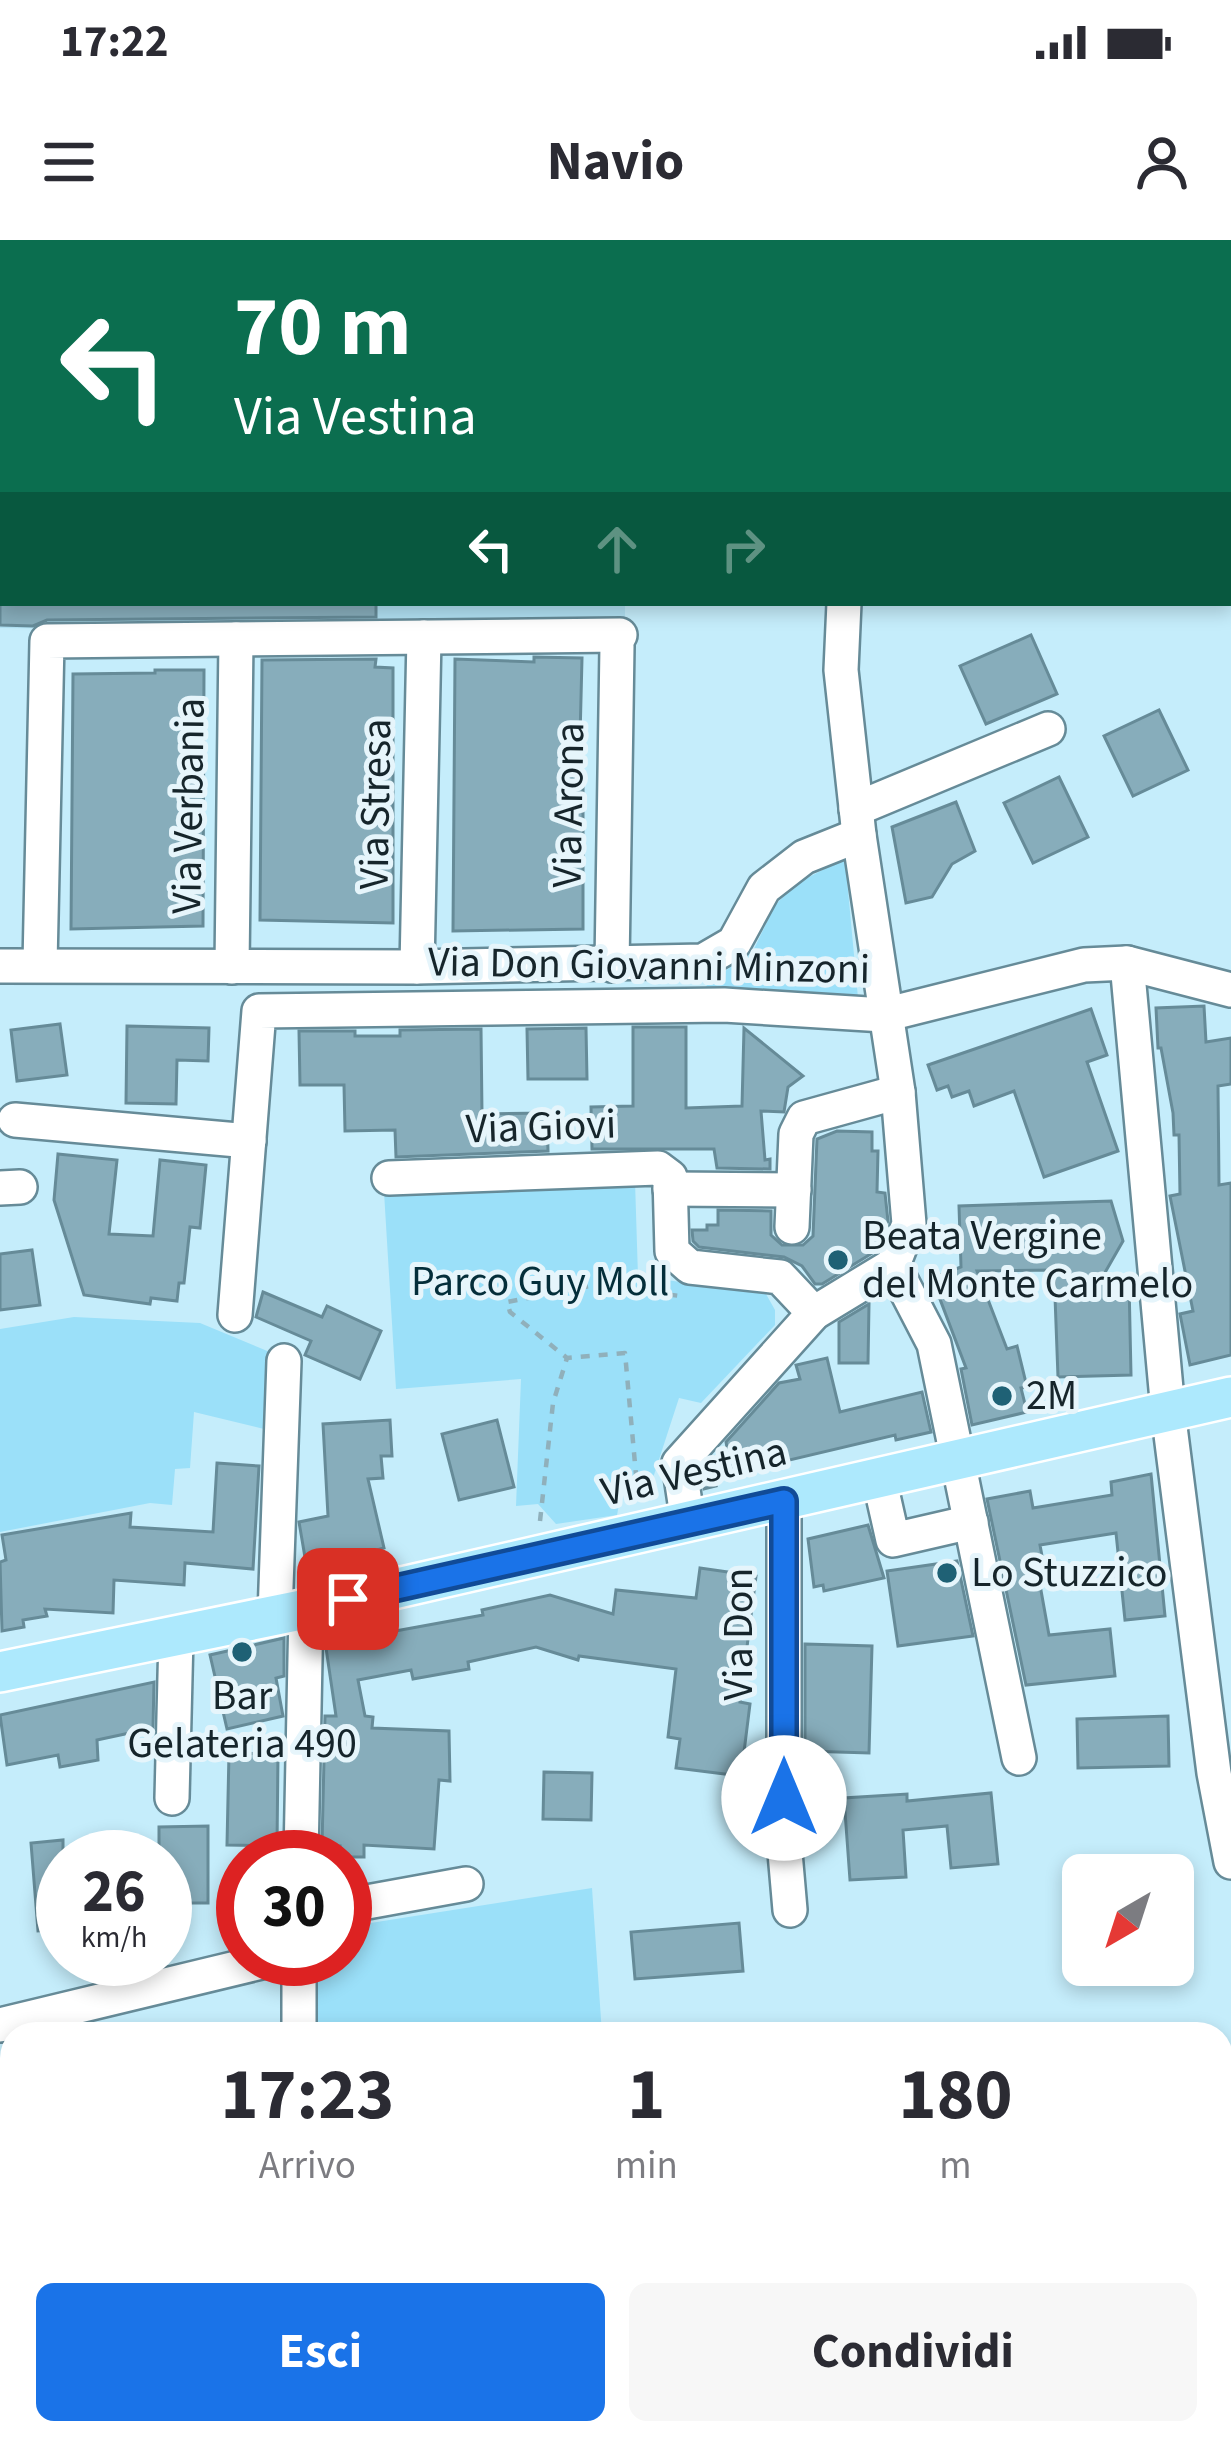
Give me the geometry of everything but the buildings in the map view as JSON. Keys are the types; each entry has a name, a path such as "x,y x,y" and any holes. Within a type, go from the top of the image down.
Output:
{"main road":[{"name":"Via Vestina","path":"0,1672 291,1612 1231,1397"}],"street":[{"path":"688,1522 680,1463 814,1313 893,1265 909,1224 898,1092 841,670 844,606"},
{"path":"40,964 54,641 424,640"},
{"name":"Via Arona","path":"424,640 619,640 611,964"},
{"name":"Via Stresa","path":"417,968 424,640"},
{"name":"Via Verbania","path":"232,967 236,643"},
{"path":"0,966 417,968 704,962 734,943 764,888 804,857 858,822 1048,728"},
{"path":"1126,963 1168,1411 1214,1774 1231,1862"},
{"name":"Via Don Giovanni Minzoni","path":"235,1315 260,1011 724,1005 884,1015 1084,965 1126,963 1231,990"},
{"path":"792,1227 796,1134 804,1118 898,1092"},
{"path":"15,1120 249,1141"},
{"name":"Via Giovi","path":"389,1178 658,1168 670,1177 670,1189"},
{"path":"794,1190 670,1189 672,1251 690,1267 780,1277 814,1313"},
{"path":"893,1265 934,1344 1019,1758"},
{"path":"284,1361 300,1830"},
{"path":"879,1478 893,1540 971,1522"},
{"name":"Via Don","path":"784,1501 784,1841 790,1910"},
{"path":"172,1798 176,1636"},
{"path":"372,1901 466,1884"},
{"path":"8,2022 216,1973"},
{"path":"299,1986 299,2022"}],"path":[{"path":"595,1285 508,1302 510,1312 567,1358 625,1352 640,1533"},
{"path":"539,1524 553,1403 567,1358"}],"shaded area":[{"path":"0,606 625,606 625,627 376,632 0,628"}],"green space":[{"path":"845,858 858,998 702,994 754,949 775,905 796,884"},
{"name":"Parco Guy Moll","path":"635,1181 638,1276 766,1294 775,1310 775,1325 701,1403 679,1398 652,1481 621,1494 617,1515 556,1524 538,1504 516,1506 521,1379 396,1389 384,1192"},
{"path":"74,1317 200,1323 277,1355 272,1431 194,1412 190,1468 175,1469 172,1505 150,1503 0,1532 0,1329"},
{"path":"592,1888 601,2022 316,2022 317,1986 372,1986 372,1923"}],"place":[{"name":"Beata Vergine del Monte Carmelo","path":"838,1260"},
{"name":"2M","path":"1002,1396"},
{"name":"Lo Stuzzico","path":"947,1573"},
{"name":"Bar Gelateria 490","path":"242,1652"}],"route":[{"path":"348,1599 784,1501 784,1798"}]}
